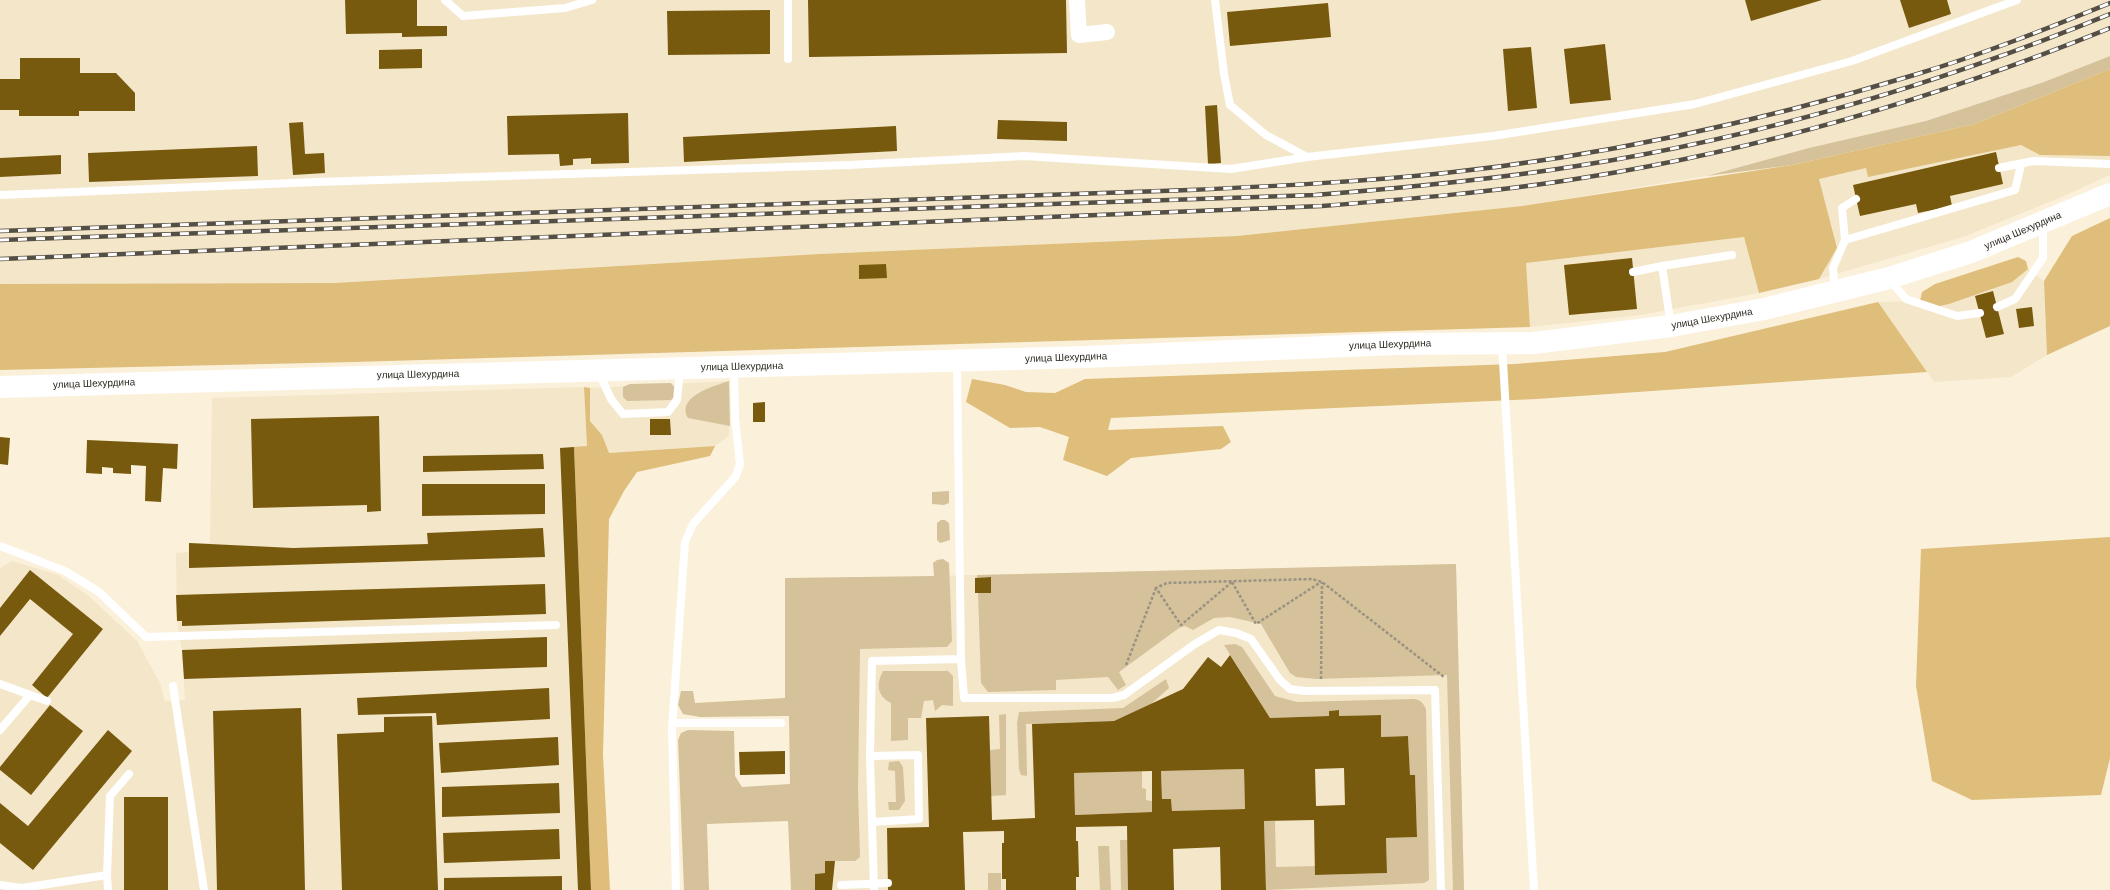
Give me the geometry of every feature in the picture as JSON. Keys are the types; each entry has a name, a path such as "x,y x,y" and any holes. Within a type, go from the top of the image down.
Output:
{"main road":[{"name":"улица Шехурдина","path":"0,387 598,370 734,368 1396,344 1534,343 1671,326 1764,309 1835,292 1889,278 1971,252 2110,194"}],"street":[{"path":"1077,0 1079,35 1107,32"}],"lane":[{"path":"445,0 463,16 565,8 592,0"},
{"path":"788,0 788,59"},
{"path":"1216,0 1224,74 1230,105 1266,135 1307,157"},
{"path":"0,195 317,182 842,166 1024,156 1231,169 1307,157 1493,136 1695,104 1852,61 2016,0"},
{"path":"1999,168 2021,165 2033,161 2110,164"},
{"path":"1845,240 2015,190 2021,165"},
{"path":"1835,292 1833,268 1845,240 1842,208 1856,199"},
{"path":"1997,307 2015,299 2043,258 2043,223"},
{"path":"1633,272 1732,255"},
{"path":"1662,266 1671,326"},
{"path":"1889,278 1906,299 1957,316 1980,313"},
{"path":"1502,343 1534,890"},
{"path":"957,361 961,659 964,698 1112,698 1129,691 1195,644 1219,630 1236,633 1251,639 1280,680 1290,689 1305,691 1435,690 1441,890"},
{"path":"676,890 672,723 685,542 693,524 736,476 740,464 735,418 734,368"},
{"path":"598,370 611,399 623,414 668,412 677,400 680,369"},
{"path":"0,546 65,571 99,592 146,637 556,625"},
{"path":"874,887 870,756 872,661 961,659"},
{"path":"0,684 47,701"},
{"path":"173,686 204,890"},
{"path":"0,730 30,695"},
{"path":"672,723 781,723"},
{"path":"870,756 918,755 919,819 872,822"},
{"path":"108,890 107,875 110,796 129,774"},
{"path":"0,885 21,889 107,875"},
{"path":"841,885 874,887 888,883"}],"path":[{"path":"1126,665 1156,588 1167,583 1312,579 1322,582 1444,677"},
{"path":"1232,582 1256,624 1322,582"},
{"path":"1156,588 1181,625 1232,582"},
{"path":"1321,680 1322,582"}],"shaded area":[{"path":"0,0 2110,0 2110,56 2044,82 1926,121 1809,148 1707,176 1522,206 1237,236 819,254 335,283 0,284"},
{"path":"2110,56 2110,69 1975,124 1792,165 1707,176 1809,148 1926,121 2044,82"},
{"path":"2110,69 2110,156 2040,155 2021,145 1868,177 1866,168 1819,179 1837,248 1819,279 1759,293 1744,237 1526,263 1530,327 354,362 0,370 0,284 335,283 819,254 1237,236 1522,206 1792,165 1975,124"},
{"path":"2021,145 2040,155 2110,156 2110,175 2057,199 1963,237 1819,279 1837,248 1819,179 1866,168 1868,176"},
{"path":"2110,218 2110,326 2047,355 2044,281 2072,236"},
{"path":"1744,237 1759,293 1641,315 1530,327 1525,263"},
{"path":"2018,257 2026,261 2028,269 2012,282 1949,304 1930,308 1920,301 1922,292 1935,284"},
{"path":"2028,269 2044,281 2047,355 2011,377 1934,382 1878,302 1920,301"},
{"path":"1878,302 1927,372 1536,399 1111,418 1108,430 1223,426 1231,442 1221,449 1131,458 1107,476 1063,460 1069,437 1040,427 1010,428 966,402 972,379 1005,385 1026,392 1055,393 1085,379 1515,364 1665,352"},
{"path":"729,381 729,436 715,446 609,453 602,435 590,421 590,388"},
{"path":"729,381 730,426 688,418 686,410 687,404 692,398 707,389"},
{"path":"671,383 676,390 676,395 671,400 627,401 623,397 623,387 630,384"},
{"path":"584,387 587,447 574,448 591,890 0,890 0,568 12,561 58,575 89,596 137,641 160,683 165,701 185,700 182,650 177,621 176,553 188,552 189,543 210,543 212,398"},
{"path":"584,387 590,388 590,421 602,435 609,453 715,446 710,456 637,472 624,491 609,519 603,755 610,890 591,890 574,447 587,446"},
{"path":"949,491 949,503 944,505 932,504 932,492"},
{"path":"941,520 945,520 949,523 950,540 940,543 937,540 937,523"},
{"path":"2110,537 2110,758 2101,795 1972,800 1932,781 1916,686 1921,549"},
{"path":"943,559 949,563 952,641 947,647 860,649 858,790 860,857 855,861 826,861 825,873 815,874 815,890 791,890 788,821 707,824 709,890 684,890 678,740 681,733 688,730 734,731 735,776 742,787 790,784 789,716 700,717 683,714 678,705 681,691 693,691 695,703 785,698 785,578 934,576 933,563 937,560"},
{"path":"1456,564 1464,890 810,890 808,833 838,647 931,576"},
{"path":"1456,564 1464,890 1453,890 1447,675 1317,679 1296,677 1290,673 1261,624 1230,617 1214,618 1193,630 1185,626 1179,628 1119,672 1126,685 1118,690 1108,677 1056,680 1056,690 988,692 981,683 978,593 991,593 991,577 977,578 977,575"},
{"path":"1235,644 1242,647 1275,696 1297,702 1414,699 1423,703 1426,709 1429,880 1424,883 1266,890 1264,821 1275,821 1276,867 1315,866 1316,875 1387,873 1386,838 1417,837 1415,775 1410,775 1408,736 1381,737 1380,715 1339,716 1339,710 1329,711 1329,716 1270,718 1224,645"},
{"path":"883,671 948,671 953,676 953,706 942,705 935,711 933,700 924,701 921,718 908,718 908,740 891,741 891,703 883,697 879,689 879,680"},
{"path":"1166,679 1169,688 1150,705 1114,721 1026,724 1027,776 1021,775 1019,769 1017,723 1019,712 1123,708"},
{"path":"1006,714 1006,795 991,796 990,750 1000,749 999,715"},
{"path":"899,761 903,767 905,801 899,810 889,810 888,802 896,802 895,771 888,770 889,762"},
{"path":"1244,769 1245,809 1172,811 1171,799 1162,799 1161,771"},
{"path":"1142,771 1142,788 1146,789 1146,800 1152,801 1152,812 1075,815 1074,773"},
{"path":"1120,840 1128,840 1128,890 1121,890"},
{"path":"1098,846 1109,846 1111,890 1100,890"},
{"path":"988,873 1001,873 1001,890 988,890"}],"building":[{"path":"345,0 417,0 417,26 447,26 447,36 402,37 402,33 346,34"},
{"path":"808,0 1066,0 1067,53 809,57"},
{"path":"1745,0 1822,0 1751,21"},
{"path":"1900,0 1947,0 1951,14 1909,28"},
{"path":"1328,3 1331,37 1230,46 1227,12"},
{"path":"770,10 770,54 668,55 667,11"},
{"path":"1605,44 1611,100 1570,104 1564,49"},
{"path":"1531,47 1537,108 1508,111 1503,49"},
{"path":"422,49 422,68 379,69 379,50"},
{"path":"20,58 80,58 80,73 116,73 135,93 135,111 79,111 79,116 19,116 19,110 0,110 0,79 20,79"},
{"path":"1217,105 1221,163 1208,164 1205,106"},
{"path":"628,113 629,163 591,164 591,158 573,159 573,165 560,166 559,154 508,155 507,116"},
{"path":"998,120 1067,122 1067,141 997,139"},
{"path":"303,122 305,154 324,153 325,173 293,175 289,123"},
{"path":"896,126 897,151 684,162 683,137"},
{"path":"257,146 258,176 89,182 88,153"},
{"path":"1996,152 2003,184 1950,196 1952,206 1918,213 1916,204 1860,216 1853,185"},
{"path":"61,155 61,174 0,177 0,158"},
{"path":"1632,258 1637,309 1569,315 1564,265"},
{"path":"886,264 887,278 859,279 859,265"},
{"path":"1993,291 2004,334 1986,338 1975,296"},
{"path":"2032,307 2034,326 2019,328 2016,309"},
{"path":"765,402 765,422 753,422 753,403"},
{"path":"379,416 381,511 367,512 367,505 253,508 251,419"},
{"path":"650,419 670,419 671,435 650,435"},
{"path":"0,437 10,438 8,465 0,464"},
{"path":"87,440 178,444 177,469 163,468 161,502 145,501 146,466 131,465 131,474 113,473 113,468 102,467 102,474 86,473"},
{"path":"574,447 591,890 578,890 560,448"},
{"path":"543,454 544,469 423,472 423,456"},
{"path":"422,484 545,484 545,514 422,516"},
{"path":"543,528 545,557 189,568 189,543 293,548 428,544 427,533"},
{"path":"30,570 103,629 47,698 32,685 73,634 30,599 0,636 0,608"},
{"path":"991,577 991,593 975,593 975,578"},
{"path":"545,584 546,614 182,626 182,621 177,621 176,595"},
{"path":"547,637 547,667 184,679 182,650"},
{"path":"1230,655 1270,718 1329,716 1329,711 1339,710 1339,716 1381,715 1381,737 1408,736 1410,775 1415,775 1417,837 1386,838 1387,873 1315,875 1314,820 1264,821 1266,890 1221,890 1220,847 1173,849 1174,890 1128,890 1127,826 1076,827 1079,877 1076,877 1076,890 1006,890 1006,879 1002,879 1002,843 1004,843 1004,831 963,832 965,890 888,890 887,828 929,827 926,718 989,716 992,820 1035,818 1032,724 1114,721 1183,689 1208,657 1221,667","holes":["1344,768 1345,805 1316,806 1315,769","1244,769 1245,809 1172,811 1171,799 1162,799 1161,771","1152,771 1152,812 1075,815 1074,773"]},
{"path":"549,688 550,719 437,725 436,713 358,715 357,698"},
{"path":"50,705 83,731 31,795 0,770 0,767"},
{"path":"301,708 305,890 217,890 213,711"},
{"path":"432,716 438,890 342,890 337,734 384,732 384,717"},
{"path":"108,730 132,751 33,870 0,843 0,803 28,826"},
{"path":"558,737 559,765 441,773 439,743"},
{"path":"785,751 785,774 740,775 739,752"},
{"path":"559,783 560,813 442,817 442,787"},
{"path":"124,797 168,797 168,890 124,890"},
{"path":"559,829 560,859 444,863 443,833"},
{"path":"825,861 835,861 832,890 815,890 815,874 825,873"},
{"path":"562,876 562,890 444,890 444,878"}],"railway":[{"path":"0,231 1190,190 1349,181 1445,173 1505,166 1623,147 1741,122 1857,92 1964,59 2038,32 2110,3"},
{"path":"0,240 1315,195 1446,183 1577,166 1645,154 1781,124 1914,85 1980,63 2110,14"},
{"path":"0,259 1322,206 1485,191 1550,183 1650,166 1784,136 1916,98 2046,53 2110,28"}]}
